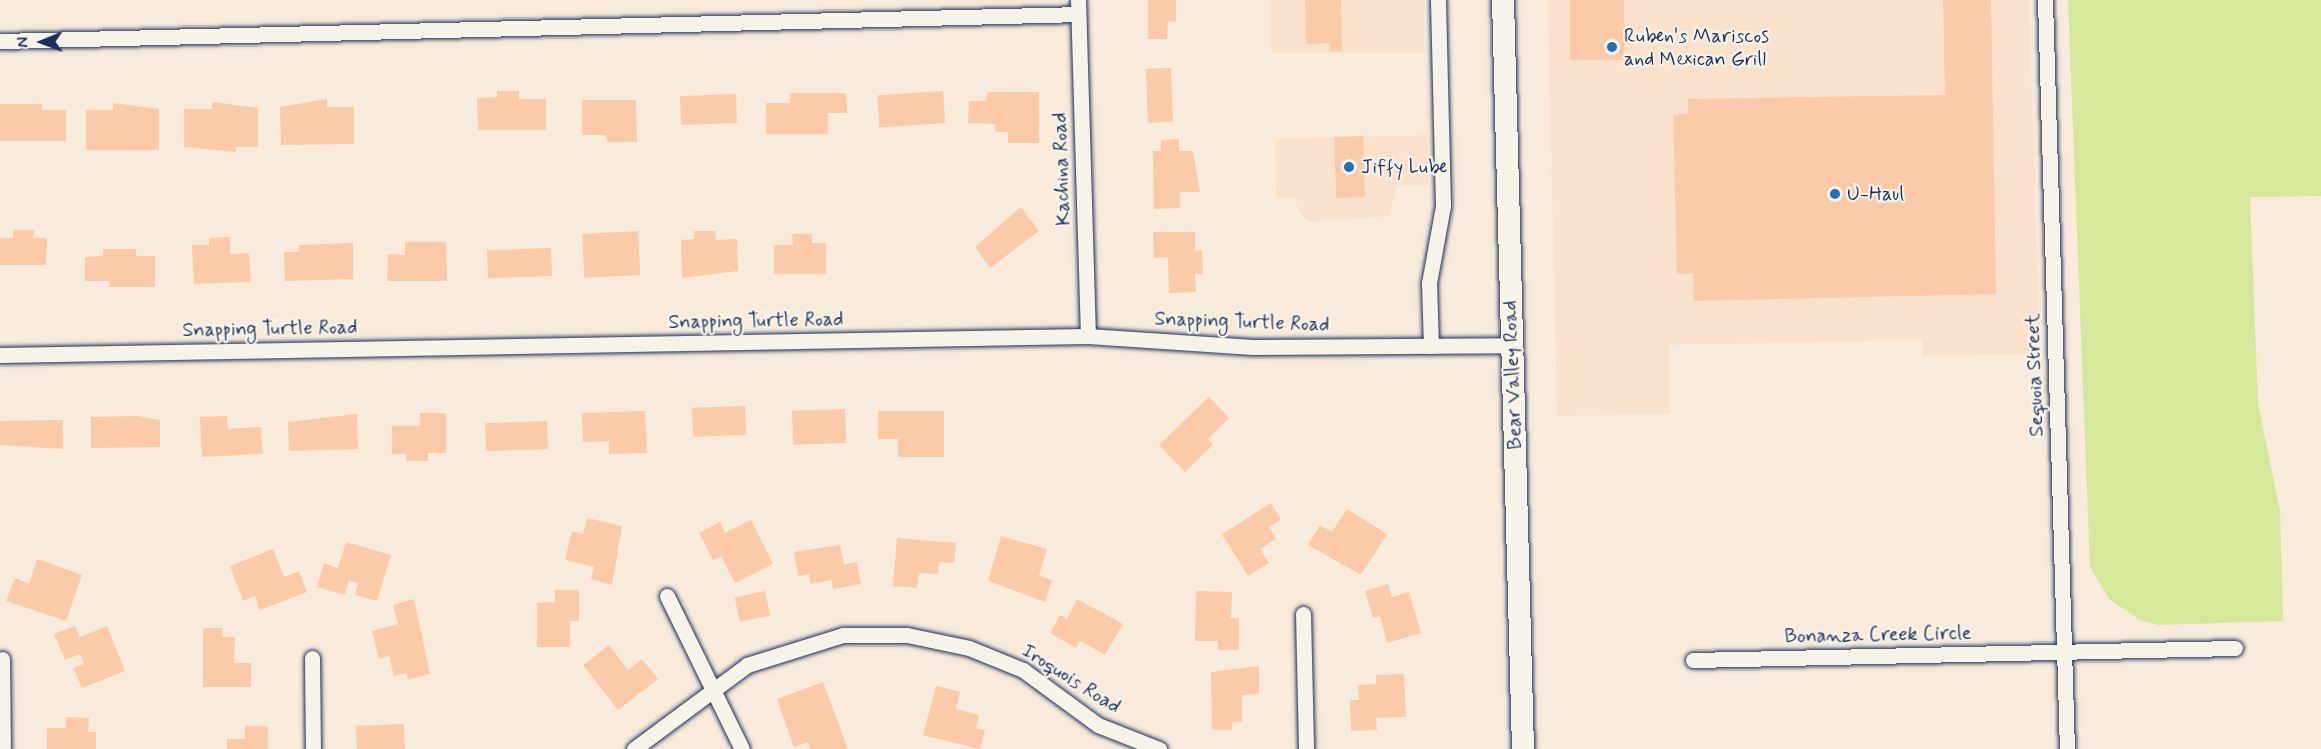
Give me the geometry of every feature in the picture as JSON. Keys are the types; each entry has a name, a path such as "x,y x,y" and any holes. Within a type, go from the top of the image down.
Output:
{"main road":[{"name":"Bear Valley Road","path":"1503,0 1523,749"}],"street":[{"path":"1431,346 1429,283 1443,206 1438,0"},
{"name":"Sequoia Street","path":"2045,0 2067,749"},
{"path":"0,40 1078,7"},
{"name":"Kachina Road","path":"1078,7 1088,336"},
{"name":"Snapping Turtle Road","path":"0,355 1088,336 1253,347 1512,345"},
{"path":"667,597 714,686 742,749"},
{"path":"1303,614 1306,749"},
{"name":"Iroquois Road","path":"634,749 714,686 747,665 787,649 843,635 907,635 969,648 1023,670 1098,725 1159,749"},
{"name":"Bonanza Creek Circle","path":"1693,660 2235,648"},
{"path":"312,658 313,749"},
{"path":"2,659 3,749"}],"shaded area":[{"path":"1271,0 1424,0 1424,53 1271,53"},
{"path":"1548,0 2029,0 2040,354 1922,356 1922,340 1669,345 1670,414 1557,416"},
{"path":"1427,135 1429,185 1396,186 1390,216 1310,222 1298,211 1295,197 1276,198 1275,139"}],"green space":[{"path":"2068,0 2321,0 2321,196 2250,197 2258,404 2280,511 2283,621 2159,625 2140,620 2109,599 2090,567"}],"building":[{"path":"1148,0 1176,0 1176,22 1168,21 1167,39 1148,39"},
{"path":"1305,0 1341,0 1342,51 1330,51 1330,43 1306,44"},
{"path":"1570,0 1624,0 1624,60 1570,60"},
{"name":"U-Haul","path":"1943,0 1991,0 1996,294 1694,301 1693,273 1677,274 1673,115 1688,114 1688,99 1945,95"},
{"path":"1171,68 1173,122 1148,123 1146,69"},
{"path":"497,91 519,91 519,99 546,99 546,130 478,130 477,98 497,97"},
{"path":"943,91 945,123 879,128 877,96"},
{"path":"987,92 1039,92 1039,143 1008,143 1008,132 995,132 995,124 968,123 969,101 986,101"},
{"path":"790,93 846,93 847,113 828,113 828,134 766,134 766,103 790,103"},
{"path":"736,94 737,123 681,125 680,96"},
{"path":"327,99 327,107 354,107 354,144 281,145 280,107"},
{"path":"582,100 636,100 637,142 607,142 606,135 582,135"},
{"path":"212,102 258,108 258,147 236,147 236,152 184,147 184,109 212,109"},
{"path":"113,103 159,109 159,150 86,150 86,110 113,110"},
{"path":"0,104 42,104 42,110 66,110 66,141 0,141"},
{"name":"Jiffy Lube","path":"1363,136 1365,197 1336,198 1334,137"},
{"path":"1179,139 1179,151 1193,151 1200,192 1180,192 1180,208 1154,209 1153,151 1161,151 1161,140"},
{"path":"1021,207 1039,231 990,268 975,247"},
{"path":"13,230 34,230 33,238 47,238 46,265 0,265 0,238 13,238"},
{"path":"638,231 640,275 584,278 582,234"},
{"path":"694,231 715,231 716,240 737,239 738,271 682,278 681,240 694,239"},
{"path":"1153,232 1195,232 1195,251 1202,250 1203,274 1195,274 1196,292 1169,293 1168,257 1154,258"},
{"path":"792,234 812,234 812,243 826,243 826,274 774,274 774,245 793,245"},
{"path":"230,237 230,254 249,253 251,282 194,284 192,245 209,245 209,238"},
{"path":"405,242 446,242 447,281 387,281 388,254 405,255"},
{"path":"353,243 353,279 285,281 284,252 299,252 299,245"},
{"path":"551,248 552,276 488,278 487,250"},
{"path":"103,249 136,249 136,256 155,256 155,287 109,287 110,281 85,281 85,257 103,256"},
{"path":"1209,397 1229,418 1208,439 1213,445 1185,472 1159,445"},
{"path":"745,406 746,435 693,437 692,408"},
{"path":"845,409 846,443 793,445 792,411"},
{"path":"645,411 647,453 609,454 609,441 583,442 582,413"},
{"path":"878,411 944,411 944,457 898,457 898,439 878,439"},
{"path":"420,413 446,413 446,453 428,453 428,461 406,461 406,454 392,454 392,426 420,426"},
{"path":"357,414 358,449 289,451 288,422"},
{"path":"137,416 160,420 160,447 91,448 91,417"},
{"path":"227,416 228,429 261,427 263,454 202,457 200,417"},
{"path":"63,420 63,449 0,445 0,421"},
{"path":"547,421 548,449 486,451 485,423"},
{"path":"1271,503 1281,520 1269,527 1276,539 1260,549 1269,563 1248,576 1222,534"},
{"path":"1347,509 1387,534 1361,575 1308,545 1320,525 1332,532"},
{"path":"587,518 622,526 612,585 591,579 594,567 565,560 572,531 583,534"},
{"path":"751,520 773,564 735,583 721,556 713,560 699,533 720,522 725,533"},
{"path":"1001,536 1047,549 1039,576 1052,580 1045,602 988,581"},
{"path":"897,538 956,543 954,563 939,562 938,574 919,573 917,588 893,586"},
{"path":"346,542 391,555 377,601 355,595 358,583 349,580 345,595 317,587 324,563 338,568"},
{"path":"840,545 844,564 857,562 861,584 833,589 832,580 810,584 809,574 798,576 794,552"},
{"path":"273,549 284,577 299,571 307,592 260,610 255,596 243,601 230,566"},
{"path":"37,559 82,575 66,621 6,601 15,578 29,584"},
{"path":"1388,584 1392,597 1409,592 1421,633 1387,643 1380,616 1373,618 1365,591"},
{"path":"555,590 579,590 579,621 570,621 570,647 537,647 537,603 555,602"},
{"path":"765,591 770,615 740,622 735,597"},
{"path":"1196,591 1232,592 1231,618 1239,618 1239,650 1218,650 1218,641 1195,641"},
{"path":"414,599 430,674 408,680 406,673 394,676 389,656 379,659 372,631 398,624 393,605"},
{"path":"1077,599 1123,624 1105,655 1080,641 1076,648 1050,633 1060,615 1067,619"},
{"path":"75,626 80,637 107,626 125,671 82,688 73,668 84,664 80,654 65,660 54,634"},
{"path":"203,628 222,628 222,637 235,637 234,663 251,663 251,687 203,687"},
{"path":"609,645 628,670 642,659 658,679 618,710 583,665"},
{"path":"1259,666 1259,694 1242,695 1242,722 1232,722 1232,730 1212,730 1211,672"},
{"path":"1404,674 1406,717 1376,718 1377,730 1351,731 1350,700 1359,700 1358,685 1376,684 1376,675"},
{"path":"823,682 848,749 810,749 808,742 794,747 777,699"},
{"path":"936,686 960,692 956,709 979,715 976,728 985,730 980,749 923,735"},
{"path":"66,717 89,718 88,732 96,732 96,749 47,749 47,728 66,728"},
{"path":"404,724 405,749 357,749 356,726"},
{"path":"245,726 268,726 268,749 227,749 227,739 245,739"}],"place":[{"name":"Ruben's Mariscos and Mexican Grill","path":"1612,47"},
{"name":"Jiffy Lube","path":"1349,167"},
{"name":"U-Haul","path":"1835,194"}]}
